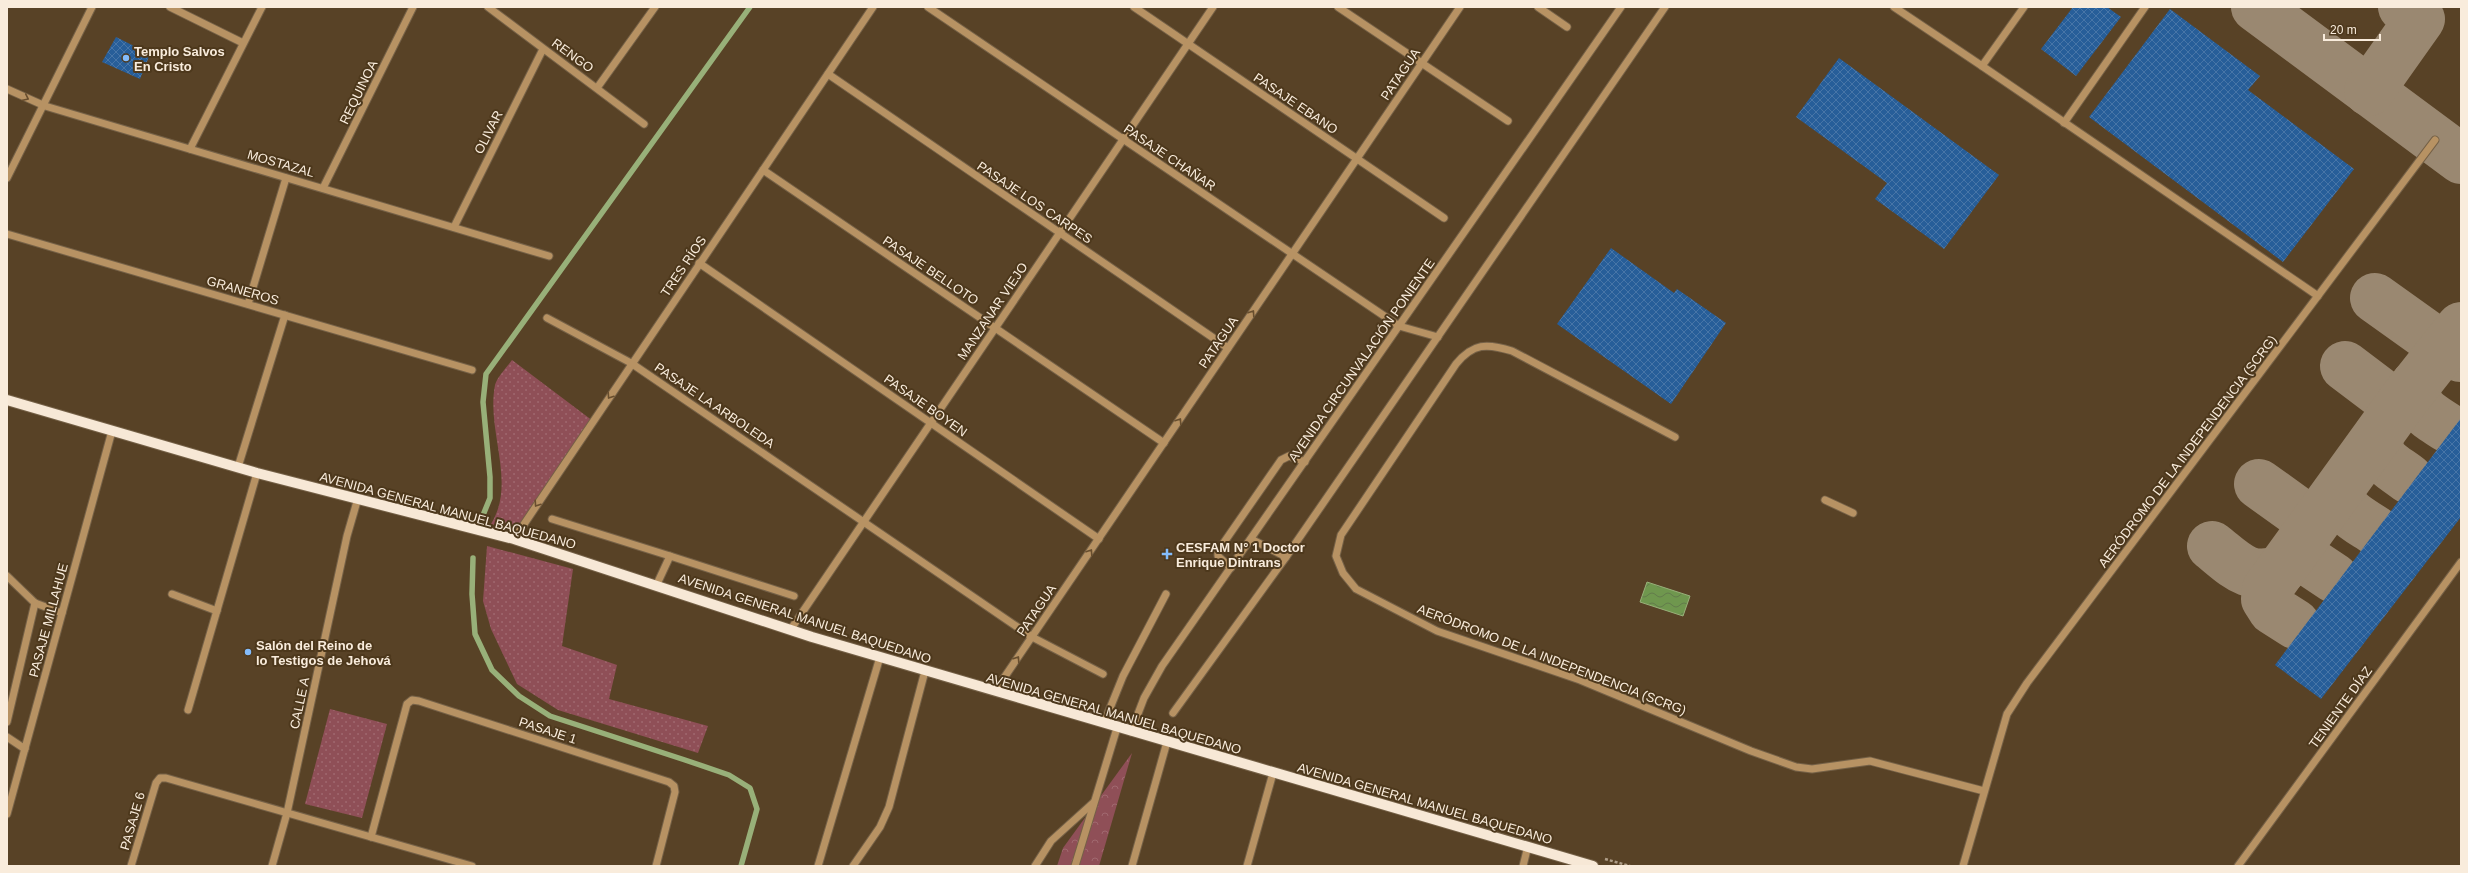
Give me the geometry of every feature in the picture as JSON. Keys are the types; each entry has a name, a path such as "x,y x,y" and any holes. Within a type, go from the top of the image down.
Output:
{"main road":[{"name":"AVENIDA GENERAL MANUEL BAQUEDANO","path":"7,400 258,473 514,538 791,629 925,671 1593,866"}],"street":[{"path":"7,178 45,106 92,7"},
{"path":"170,7 243,43"},
{"path":"190,149 262,7"},
{"name":"REQUINOA","path":"323,188 414,7"},
{"name":"RENGO","path":"488,7 644,124"},
{"path":"597,88 655,7"},
{"name":"TRES RÍOS","path":"514,538 873,7"},
{"name":"PASAJE CHAÑAR","path":"928,7 1399,326 1438,337"},
{"name":"PASAJE EBANO","path":"1134,7 1444,218"},
{"name":"MANZANAR VIEJO","path":"791,629 1212,7"},
{"path":"1338,7 1508,121"},
{"name":"PATAGUA","path":"995,691 1460,7"},
{"path":"1538,7 1567,27"},
{"name":"AVENIDA CIRCUNVALACIÓN PONIENTE","path":"1131,732 1153,682 1304,462 1621,7"},
{"path":"1173,713 1286,557 1665,7"},
{"path":"1894,7 2318,296"},
{"path":"1982,66 2024,7"},
{"path":"2064,123 2145,7"},
{"name":"OLIVAR","path":"454,227 543,49"},
{"name":"PASAJE LOS CARPES","path":"828,74 1228,348"},
{"name":"MOSTAZAL","path":"7,89 45,106 549,256"},
{"name":"AERÓDROMO DE LA INDEPENDENCIA (SCRG)","path":"1963,866 2007,714 2027,683 2435,140"},
{"name":"PASAJE BELLOTO","path":"763,170 1164,443"},
{"path":"248,304 286,178"},
{"name":"GRANEROS","path":"7,234 472,370"},
{"name":"PASAJE BOYEN","path":"699,264 1099,538"},
{"path":"238,467 285,315"},
{"name":"PASAJE LA ARBOLEDA","path":"547,318 631,363 864,520 1032,636 1103,674"},
{"name":"AERÓDROMO DE LA INDEPENDENCIA (SCRG)","path":"1675,437 1512,351 1496,346 1473,348 1456,364 1341,535 1336,550 1339,564 1349,583 1365,596 1437,631 1580,680 1751,751 1796,768 1812,769 1870,761 1984,790"},
{"name":"PASAJE MILLAHUE","path":"7,814 112,431"},
{"path":"1231,568 1218,556 1218,551 1277,466 1286,456 1304,462"},
{"path":"188,710 258,473"},
{"name":"CALLE A","path":"272,866 287,813 347,536 358,498"},
{"path":"1825,500 1853,513"},
{"path":"552,519 794,596"},
{"path":"1251,539 1286,557"},
{"path":"657,584 670,556"},
{"name":"TENIENTE DÍAZ","path":"2238,866 2461,562"},
{"path":"7,576 36,603 62,613"},
{"path":"172,594 217,611"},
{"path":"1104,723 1123,676 1166,594"},
{"path":"7,722 36,603"},
{"path":"818,866 880,657"},
{"path":"853,866 880,827 888,807 925,671"},
{"name":"PASAJE 1","path":"371,837 407,704 412,700 419,700 662,779 674,786 675,792 656,866"},
{"path":"1075,866 1117,728"},
{"path":"7,737 25,749"},
{"path":"1132,866 1167,742"},
{"path":"1247,866 1273,773"},
{"name":"PASAJE 6","path":"131,866 156,783 160,778 166,778 287,813"},
{"path":"1035,866 1051,841 1093,803"},
{"path":"287,813 472,866"},
{"path":"1524,866 1528,846"}],"green space":[{"path":"512,360 593,421 517,531 491,524 498,508 501,491 501,474 494,421 493,403 495,385 500,375"},
{"path":"487,546 573,569 562,646 617,665 609,699 708,726 698,753 558,710 517,684 491,629 483,601"},
{"path":"330,709 387,724 362,818 305,804"},
{"path":"1132,753 1099,866 1057,866 1063,848"}],"water":[{"path":"1647,582 1690,596 1683,616 1640,602"}],"building":[{"path":"2073,7 2107,7 2121,17 2076,76 2041,49"},
{"path":"2170,9 2260,76 2248,90 2354,169 2283,262 2089,117"},
{"name":"Templo Salvos En Cristo","path":"116,37 150,54 140,79 102,62"},
{"path":"1839,58 1999,175 1944,249 1875,199 1887,183 1796,117"},
{"path":"1611,248 1674,293 1677,289 1726,323 1671,404 1557,324"},
{"path":"2461,418 2461,517 2321,699 2275,665"}],"waterway":[{"path":"479,525 490,498 490,477 483,402 486,374 750,7"},
{"path":"473,558 472,594 475,634 492,670 519,696 550,716 729,775 750,788 757,809 741,866"}],"taxiway":[{"path":"2256,7 2461,159"},
{"path":"2369,91 2420,19 2403,7"},
{"path":"2375,298 2438,343 2455,335 2454,348 2460,357"},
{"path":"2295,624 2273,610 2266,599 2267,589 2405,398 2461,327"},
{"path":"2345,366 2386,397 2396,401 2405,398"},
{"path":"2415,385 2420,406 2429,415 2448,428"},
{"path":"2378,436 2380,452 2386,462 2409,479"},
{"path":"2259,484 2298,512 2312,516 2323,513"},
{"path":"2340,490 2343,504 2347,510 2357,519 2376,531"},
{"path":"2302,542 2307,560 2334,578"},
{"path":"2212,546 2236,565 2251,572 2260,574 2281,570"}],"place":[{"name":"Templo Salvos En Cristo","path":"126,58"},
{"name":"CESFAM N° 1 Doctor Enrique Dintrans","path":"1167,554"},
{"name":"Salón del Reino de lo Testigos de Jehová","path":"248,652"}]}
